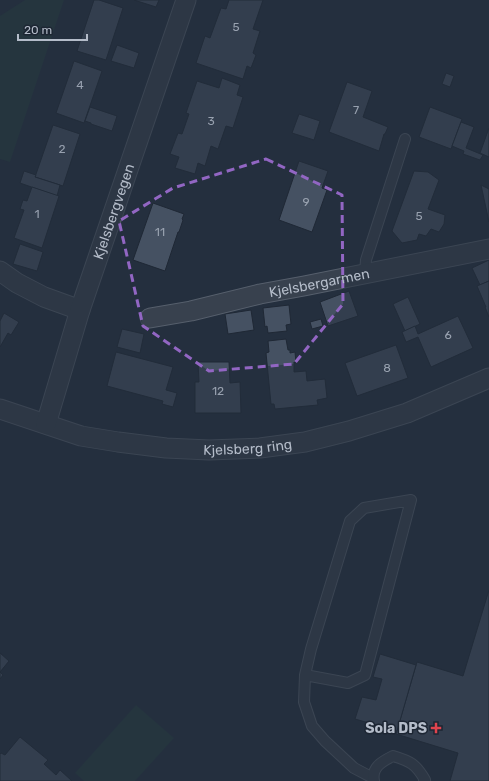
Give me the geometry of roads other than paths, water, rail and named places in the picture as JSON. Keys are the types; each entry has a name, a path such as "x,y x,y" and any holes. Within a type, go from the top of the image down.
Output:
{"street":[{"name":"Kjelsbergvegen","path":"46,424 80,310 186,0"},
{"name":"Kjelsbergarmen","path":"150,318 260,294 489,249"},
{"path":"0,271 44,297 80,310"},
{"name":"Kjelsberg ring","path":"0,408 82,436 118,442 166,448 209,450 260,448 305,442 349,431 407,413 489,378"}],"lane":[{"path":"365,274 366,260 405,139"},
{"path":"305,675 348,683 365,675 411,500 364,508 350,520 311,649 305,675 304,702 312,726 325,741 354,768 373,779 376,768 383,760 393,756 408,760 419,770 425,780 424,781"}],"place":[{"name":"Sola DPS","path":"436,728"}]}
